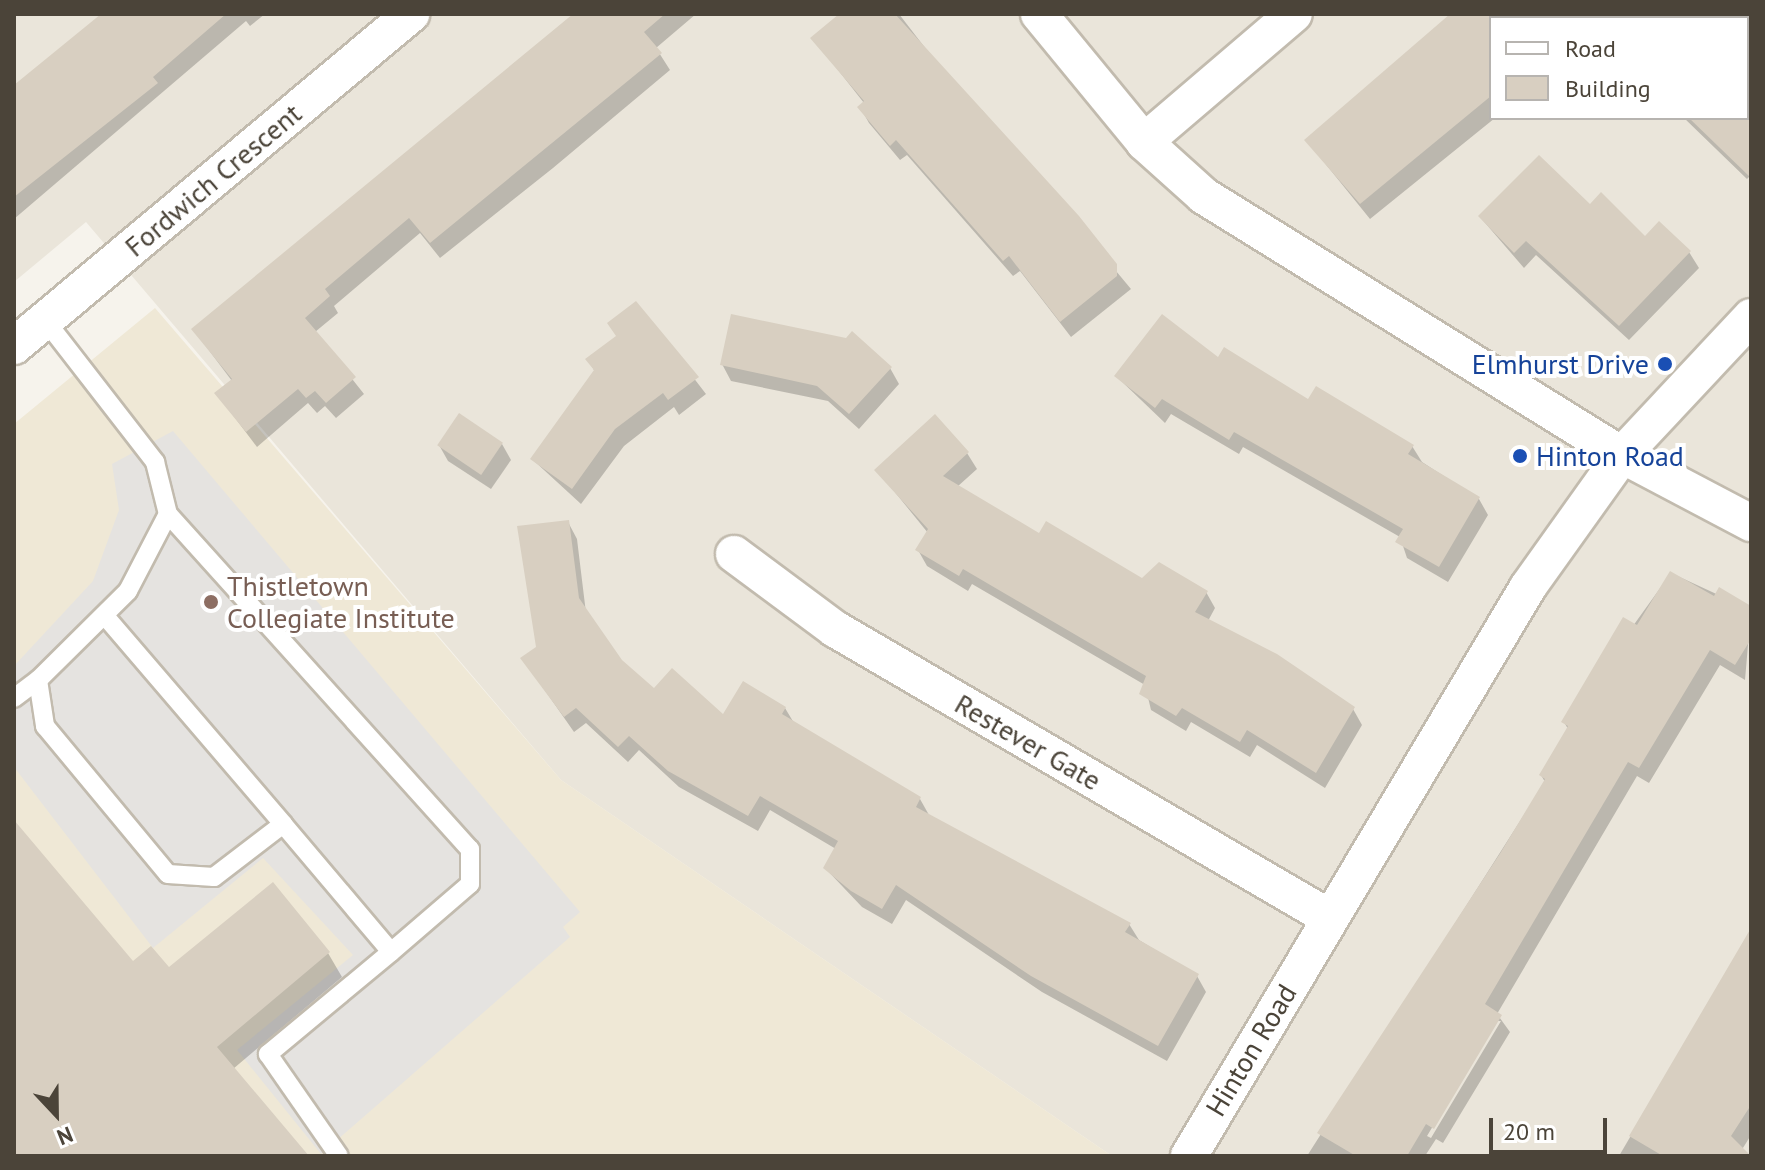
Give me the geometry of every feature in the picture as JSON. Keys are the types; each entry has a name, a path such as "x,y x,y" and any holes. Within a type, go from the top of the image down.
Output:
{"street":[{"name":"Fordwich Crescent","path":"14,346 411,14"},
{"path":"1039,14 1144,142 1204,196 1310,268 1622,455 1751,523"},
{"path":"1144,142 1294,14"},
{"name":"Hinton Road","path":"1189,1156 1528,587 1622,455 1751,317"},
{"name":"Restever Gate","path":"734,554 835,629 1330,918"}],"lane":[{"path":"45,320 155,462 168,514 470,849 470,884 268,1054 339,1156"},
{"path":"14,698 38,680 128,591 168,514"},
{"path":"105,616 391,952"},
{"path":"38,680 45,726 168,874 214,877 283,824"}],"path":[{"path":"1058,1156 1068,1156"}],"shaded area":[{"path":"14,14 1751,14 1751,1156 1112,1156 561,780 86,222 14,282"},
{"name":"Thistletown Collegiate Institute","path":"155,308 561,780 1112,1156 14,1156 14,424"},
{"path":"173,431 580,912 563,927 570,937 321,1154 237,1050 353,955 263,858 153,948 14,767 14,666 93,581 119,510 112,464"}],"building":[{"path":"101,14 226,14 153,77 158,83 14,197 14,85"},
{"path":"573,14 665,14 644,32 662,53 430,243 409,218 325,289 330,296 305,318 356,377 326,403 315,391 306,398 298,389 246,432 214,393 232,379 191,329"},
{"path":"839,14 895,14 1079,216 1117,264 1117,276 1060,322 1009,256 1003,261 896,140 890,146 857,107 864,101 810,38"},
{"path":"1450,14 1491,14 1489,98 1360,204 1304,140"},
{"path":"1751,118 1751,178 1691,120"},
{"path":"1539,155 1590,204 1601,192 1645,236 1659,221 1691,251 1619,326 1526,241 1514,253 1478,216"},
{"path":"636,301 699,377 668,400 663,393 615,429 572,489 530,459 594,370 585,359 616,336 607,323"},
{"path":"731,314 846,338 852,331 892,367 849,414 817,386 720,365"},
{"path":"1162,314 1218,357 1224,347 1308,399 1316,386 1414,445 1408,454 1480,497 1439,567 1395,542 1403,529 1234,432 1229,440 1162,399 1155,408 1114,376"},
{"path":"459,413 503,443 481,475 437,445"},
{"path":"935,414 969,452 943,476 1039,533 1046,521 1142,578 1159,562 1208,591 1195,612 1277,654 1355,707 1316,773 1247,730 1240,742 1182,708 1176,716 1139,694 1146,676 963,569 959,576 915,550 928,529 874,470"},
{"path":"569,520 579,598 622,660 654,688 672,668 723,714 743,681 786,707 782,714 921,797 916,807 1131,923 1125,932 1199,974 1158,1046 1031,976 896,885 882,909 851,891 823,868 838,841 760,796 748,816 668,771 629,736 618,747 576,708 564,717 520,658 536,647 517,526"},
{"path":"1670,571 1714,596 1719,587 1751,606 1751,639 1735,665 1710,650 1639,768 1628,762 1485,1004 1502,1015 1434,1129 1426,1124 1407,1156 1356,1156 1317,1133 1501,852 1545,779 1539,775 1568,726 1561,722 1623,617 1637,625"},
{"path":"14,820 133,961 151,946 169,967 273,882 330,952 217,1047 309,1156 14,1156"},
{"path":"1751,928 1751,1105 1731,1136 1751,1156 1663,1156 1629,1136"}],"place":[{"name":"Elmhurst Drive","path":"1665,364"},
{"name":"Hinton Road","path":"1520,456"},
{"name":"Thistletown Collegiate Institute","path":"211,602"}]}
